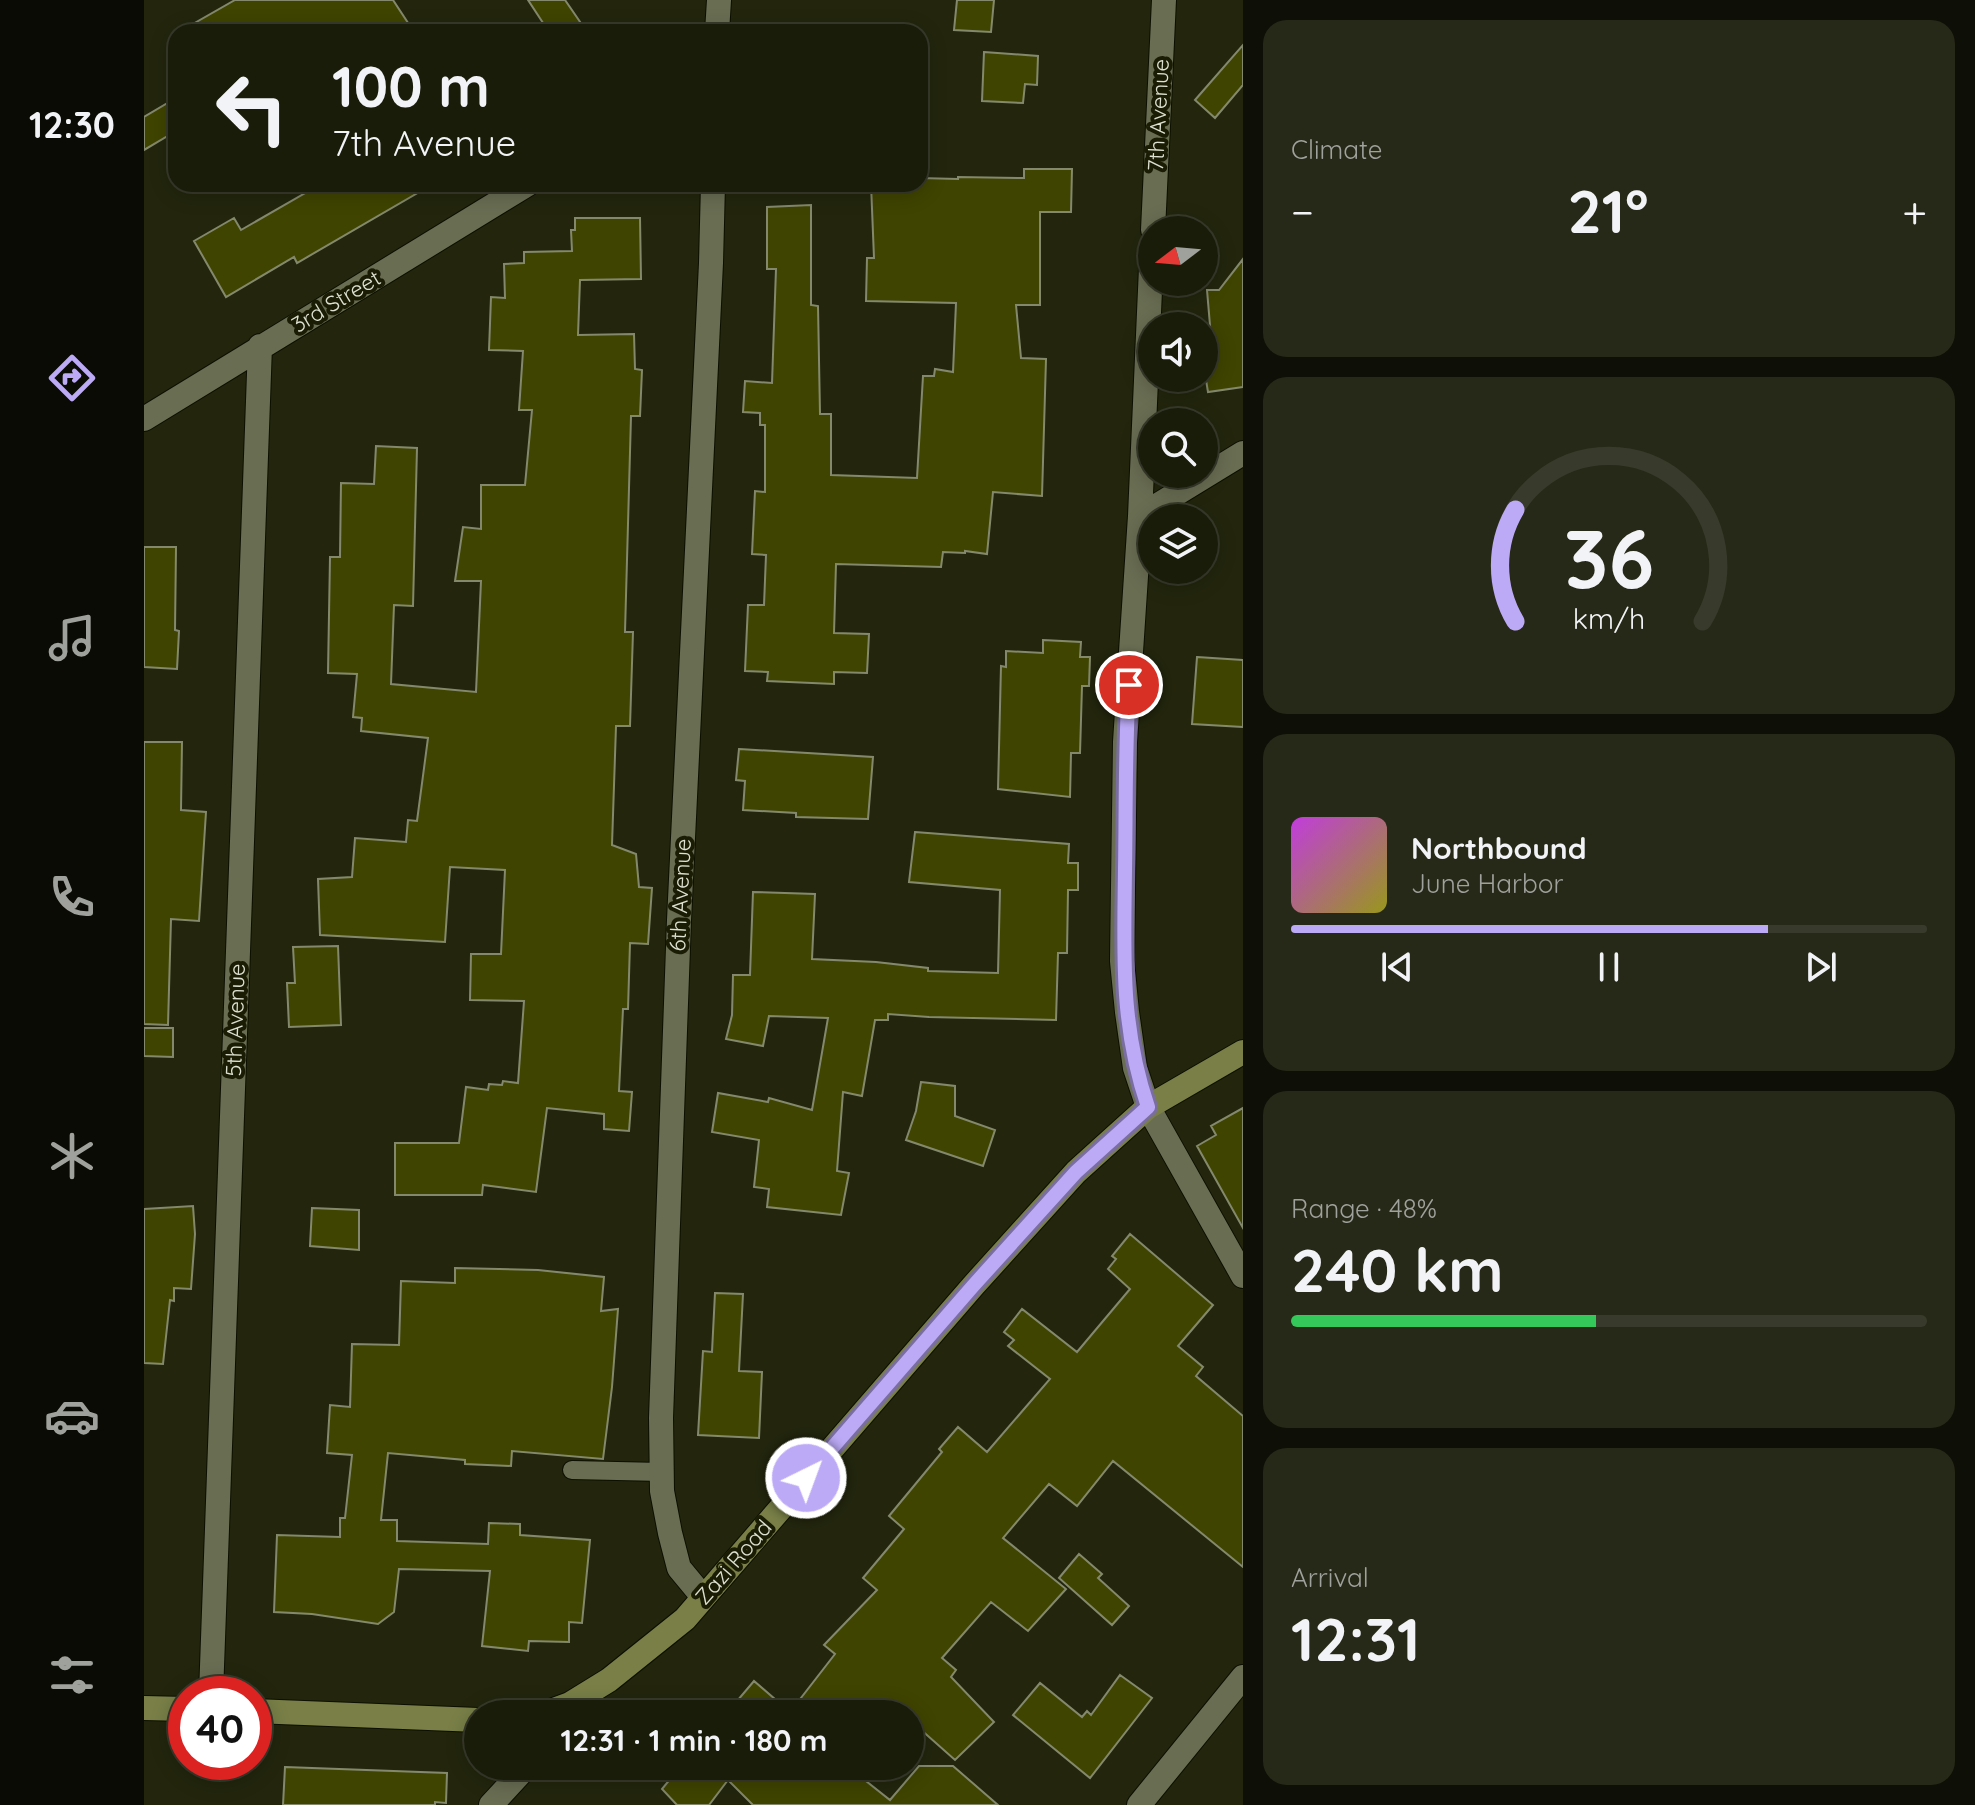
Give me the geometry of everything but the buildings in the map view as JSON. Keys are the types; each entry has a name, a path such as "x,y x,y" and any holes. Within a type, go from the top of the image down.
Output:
{"street":[{"path":"718,24 719,0"},
{"name":"7th Avenue","path":"1154,216 1164,0"},
{"name":"3rd Street","path":"144,419 515,192"},
{"name":"6th Avenue","path":"703,1597 679,1568 670,1533 662,1472 668,1164 713,192"},
{"path":"1141,504 1150,296"},
{"name":"5th Avenue","path":"212,1676 260,346"},
{"path":"1160,504 1243,453"},
{"path":"1138,546 1125,742 1122,961 1135,1068 1148,1107 1243,1276"},
{"name":"Zazi Road","path":"576,1700 609,1680 666,1635 703,1597 1065,1184 1148,1107 1243,1052"},
{"path":"1139,1805 1243,1677"},
{"path":"144,1708 168,1709"},
{"path":"272,1712 464,1719"},
{"path":"491,1805 514,1780"}],"lane":[{"path":"572,1470 662,1472"}],"route":[{"path":"806,1478 1076,1172 1148,1107 1135,1068 1122,961 1125,742 1129,685"}]}
